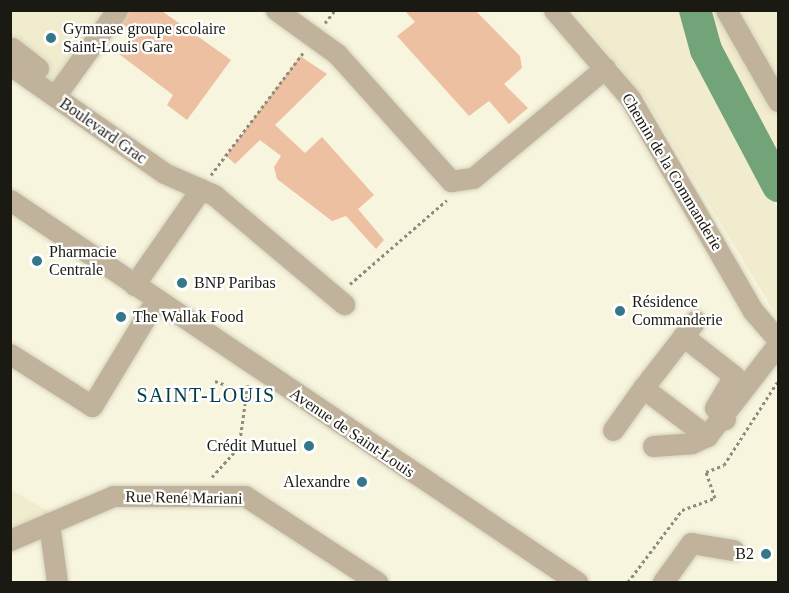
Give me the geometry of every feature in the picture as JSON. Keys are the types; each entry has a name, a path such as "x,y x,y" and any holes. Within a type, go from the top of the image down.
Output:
{"street":[{"path":"59,91 117,10"},
{"path":"276,10 337,54 451,181 467,183 605,68"},
{"name":"Chemin de la Commanderie","path":"554,10 630,98 753,311 778,342"},
{"path":"726,10 778,101"},
{"name":"Boulevard Grac","path":"11,57 59,91 164,173 201,189 344,304"},
{"path":"134,285 201,189"},
{"name":"Avenue de Saint-Louis","path":"10,200 577,582"},
{"path":"10,354 92,406 156,300"},
{"path":"613,430 689,329 734,376 715,408 725,419"},
{"path":"653,446 692,443 707,435 725,419 778,342"},
{"path":"643,388 707,435"},
{"name":"Rue René Mariani","path":"10,540 112,496 245,496 378,582"},
{"path":"50,523 57,582"},
{"path":"663,582 691,543 733,550"}],"path":[{"path":"226,156 335,10"},
{"path":"364,272 467,183"},
{"path":"215,381 226,385"},
{"path":"628,582 682,510 715,498 706,472 724,465 778,381"},
{"path":"198,496 239,447 247,387"}],"shaded area":[{"name":"Gymnase groupe scolaire Saint-Louis Gare","path":"11,11 105,11 53,83 11,53"},
{"path":"117,11 162,11 231,60 187,120 167,105 173,95 119,54 134,33 113,17"},
{"path":"405,11 476,11 520,56 522,68 504,84 528,108 509,124 489,101 469,116 397,36 415,22"},
{"path":"573,11 680,11 691,57 778,208 778,318 645,98"},
{"path":"701,11 778,11 778,167 712,48"},
{"path":"300,56 327,74 275,125 305,153 322,137 374,195 358,209 384,240 376,249 346,216 332,221 277,179 274,167 281,156 260,140 235,164 226,156"},
{"path":"10,489 51,513 11,536"}],"waterway":[{"path":"695,10 706,50 778,186"}],"place":[{"name":"Gymnase groupe scolaire Saint-Louis Gare","path":"51,38"},
{"name":"Pharmacie Centrale","path":"37,261"},
{"name":"BNP Paribas","path":"182,283"},
{"name":"Résidence Commanderie","path":"620,311"},
{"name":"The Wallak Food","path":"121,317"},
{"name":"Crédit Mutuel","path":"309,446"},
{"name":"Alexandre","path":"362,482"},
{"name":"B2","path":"766,554"}],"district":[{"name":"SAINT-LOUIS","path":"206,395"}]}
